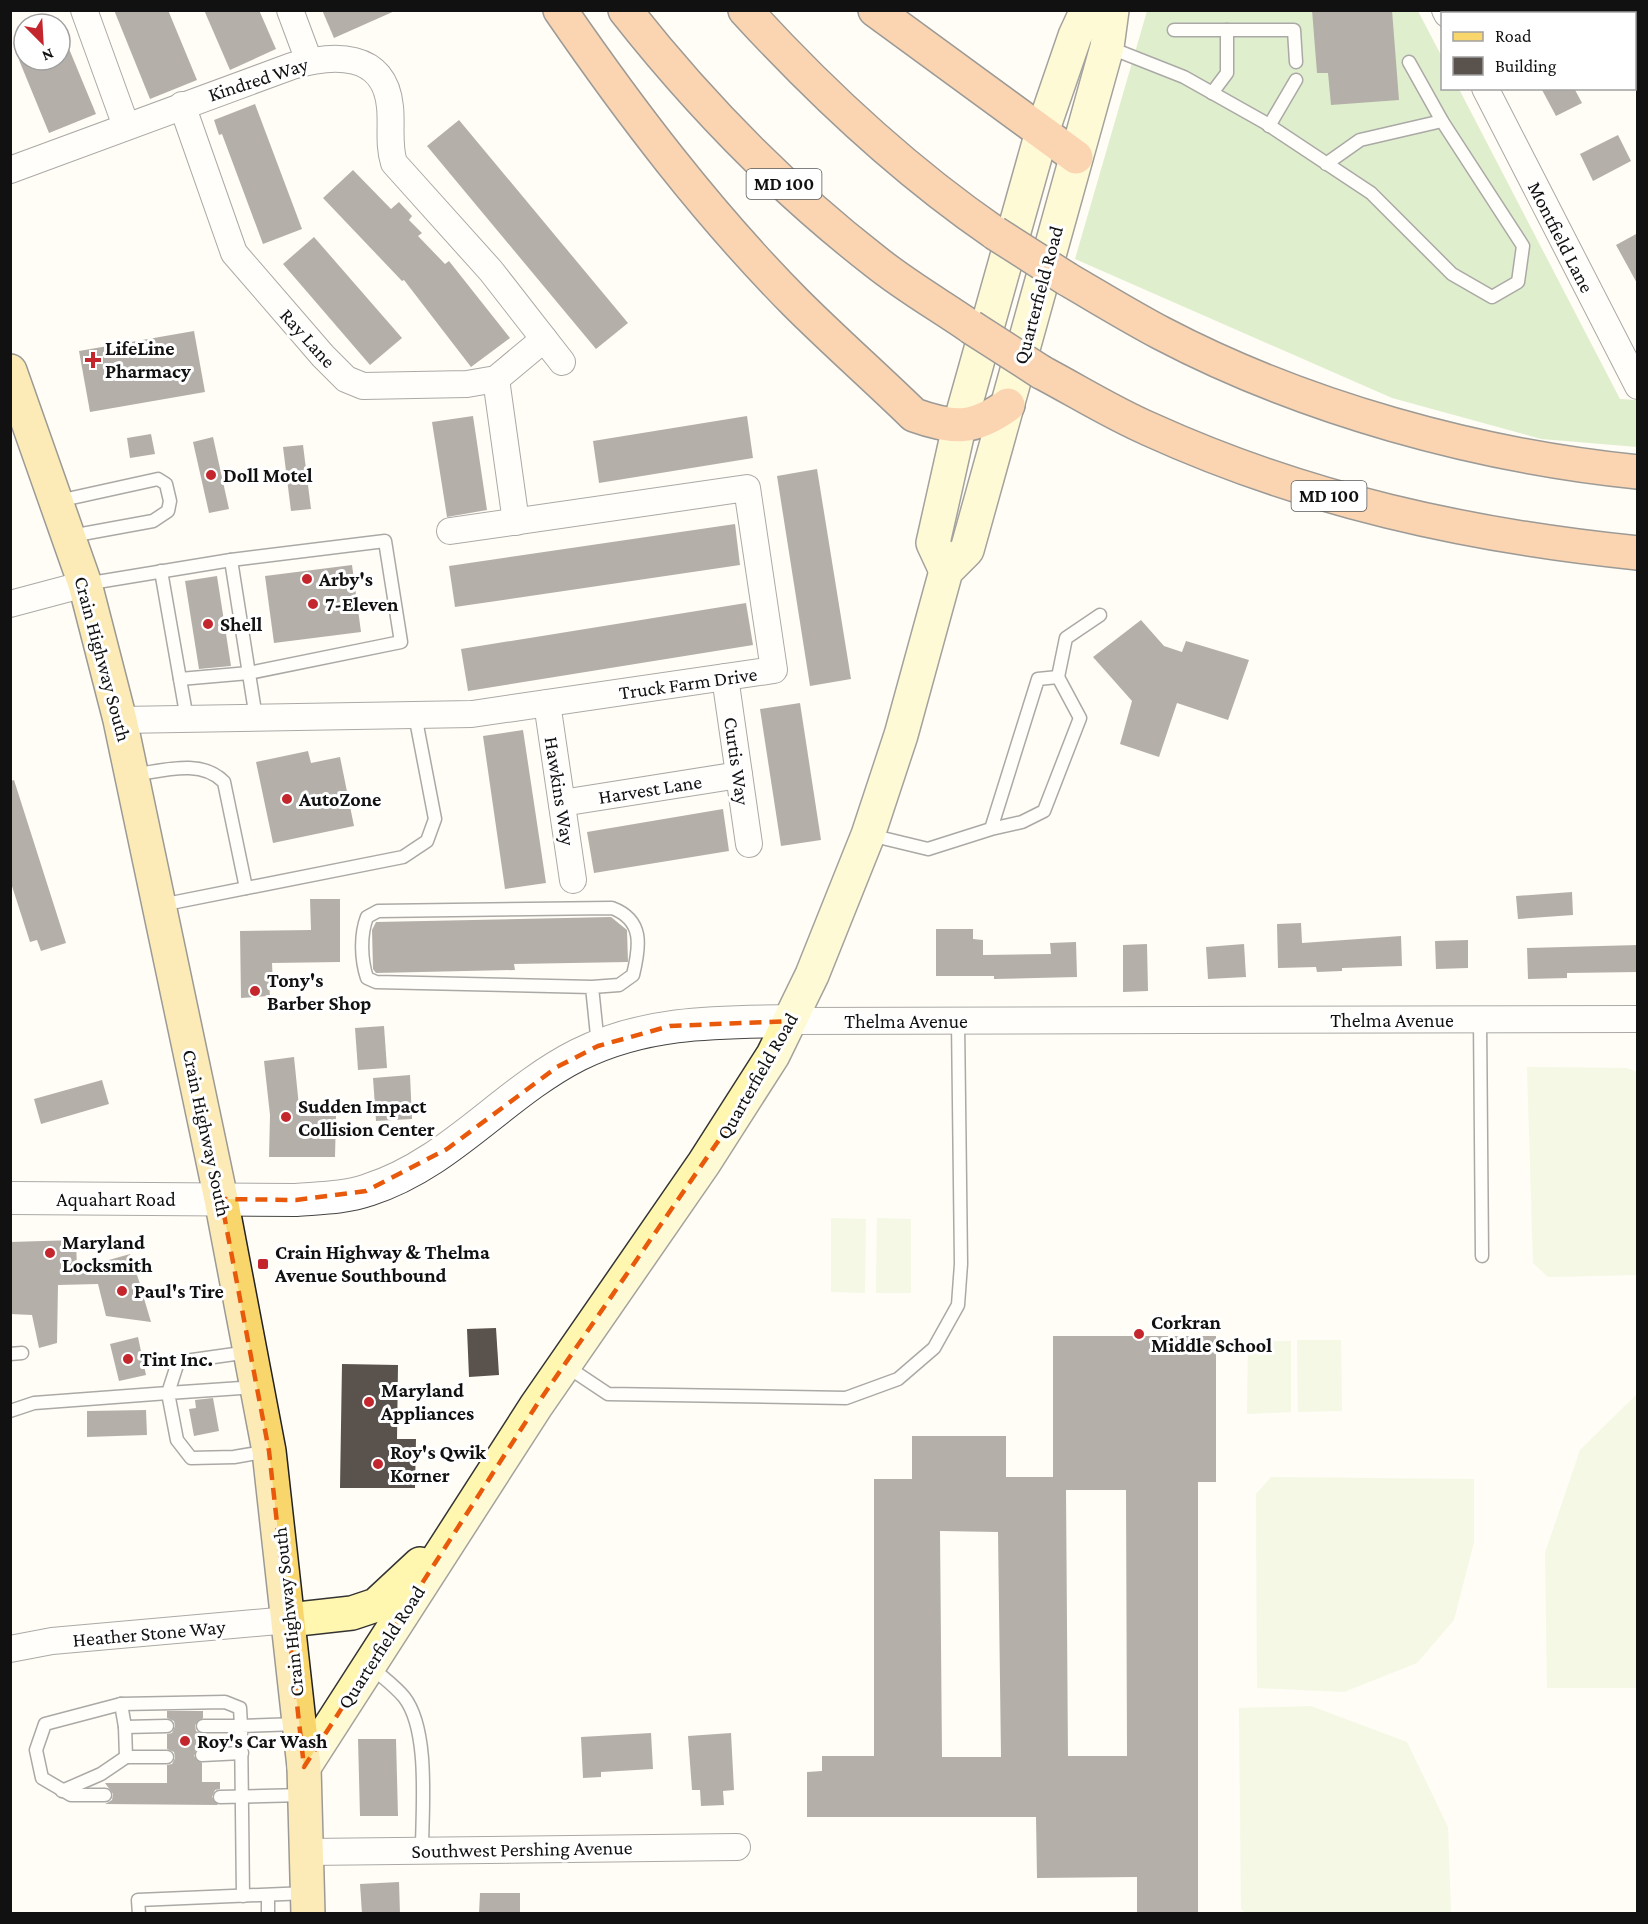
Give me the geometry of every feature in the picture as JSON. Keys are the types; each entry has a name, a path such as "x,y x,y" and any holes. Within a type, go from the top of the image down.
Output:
{"highway":[{"path":"560,10 647,132 712,210 794,301 914,415 959,427 993,416 1008,405"},
{"name":"MD 100","path":"625,10 664,60 801,201 878,264 1041,372 1148,429 1236,464 1337,499 1454,528 1562,546 1638,554"},
{"path":"745,10 804,75 876,142 940,195 1067,279 1163,334 1269,381 1363,416 1477,447 1572,465 1638,472"},
{"path":"875,10 1076,157"}],"main road":[{"name":"Quarterfield Road","path":"946,571 933,543 959,427 1042,132 1075,36 1087,10"},
{"name":"Quarterfield Road","path":"304,1781 369,1666 458,1527 565,1365 741,1108 791,1021 868,835 901,735 946,571 967,550 1107,46 1112,10"},
{"name":"Crain Highway South","path":"10,371 27,431 57,501 85,584 120,720 251,1352 269,1451 300,1724 308,1903"},
{"name":"Quarterfield Road","path":"289,1620 352,1612 376,1605 458,1527"}],"street":[{"path":"84,10 126,126"},
{"path":"290,10 309,61"},
{"name":"Kindred Way","path":"10,170 182,105 309,61 345,59 362,63 374,70 388,94 390,142 394,163 460,234 562,362"},
{"name":"Montfield Lane","path":"1486,90 1638,386"},
{"name":"Ray Lane","path":"182,105 234,253 323,356 346,378 363,386 467,384 495,379 544,339"},
{"path":"495,379 516,522"},
{"name":"Truck Farm Drive","path":"120,720 472,714 774,670 747,488 450,531"},
{"path":"10,604 85,584"},
{"name":"Curtis Way","path":"725,677 749,844"},
{"name":"Hawkins Way","path":"546,703 573,880"},
{"name":"Harvest Lane","path":"562,803 739,776"},
{"name":"Thelma Avenue","path":"221,1199 330,1198 366,1191 388,1183 447,1149 557,1067 598,1046 637,1032 670,1026 791,1021 1638,1019"},
{"name":"Aquahart Road","path":"10,1198 221,1199"},
{"name":"Heather Stone Way","path":"10,1649 52,1641 289,1620"},
{"name":"Southwest Pershing Avenue","path":"307,1852 737,1847"}],"lane":[{"path":"1174,30 1294,30 1296,62"},
{"path":"1212,93 1227,73 1227,30"},
{"path":"1107,46 1184,77 1269,126 1371,194 1452,274 1492,297 1518,282 1523,246 1442,121 1409,62"},
{"path":"1269,126 1296,80"},
{"path":"1326,164 1360,140 1442,121"},
{"path":"57,501 158,479 166,484 170,501 168,511 153,521 69,537"},
{"path":"85,584 231,560 385,541 401,642 249,673 180,679"},
{"path":"231,560 256,718"},
{"path":"161,571 187,719"},
{"path":"868,835 928,849 991,829 1023,822 1044,811 1080,718 1058,677 1066,638 1100,615"},
{"path":"991,829 1038,680 1058,677"},
{"path":"159,906 403,857 427,841 435,819 416,715"},
{"path":"132,775 194,767 214,772 224,782 246,888"},
{"path":"612,908 626,913 634,923 639,950 633,975 619,985 592,987 376,982 367,978 364,968 363,929 367,917 378,911 612,908"},
{"path":"592,987 598,1046"},
{"path":"1480,1019 1482,1256"},
{"path":"565,1365 608,1394 846,1398 898,1379 934,1348 958,1305 961,1264 958,1021"},
{"path":"251,1352 178,1362 168,1393 177,1440 191,1458 234,1457 269,1451"},
{"path":"10,1411 34,1402 257,1387"},
{"path":"369,1666 404,1696 412,1710 420,1744 422,1851"},
{"path":"105,1795 70,1795 42,1778 36,1750 45,1724 121,1704 225,1702 240,1708 243,1896"},
{"path":"121,1704 125,1727 126,1757"},
{"path":"203,1726 300,1724"},
{"path":"125,1727 167,1726"},
{"path":"202,1755 242,1754"},
{"path":"62,1791 101,1774 126,1757 167,1757"},
{"path":"220,1797 242,1796 304,1781"},
{"path":"268,1896 268,1914"},
{"path":"140,1914 138,1900 268,1896 308,1903"}],"highlighted area":[{"path":"791,1021 741,1108 536,1406 304,1767 269,1451 221,1199 296,1200 366,1191 447,1149 557,1067 598,1046 670,1026"}],"green space":[{"path":"1147,11 1418,11 1441,55 1441,90 1460,90 1620,399 1637,400 1637,447 1541,439 1392,398 1075,259"},
{"path":"1527,1067 1627,1068 1637,1072 1637,1275 1548,1277 1533,1263"},
{"path":"831,1218 866,1219 865,1293 831,1292"},
{"path":"877,1218 911,1219 911,1293 876,1293"},
{"path":"1297,1340 1341,1340 1342,1411 1298,1412"},
{"path":"1248,1341 1291,1341 1291,1412 1247,1414"},
{"path":"1637,1394 1637,1688 1547,1688 1545,1553 1580,1450"},
{"path":"1271,1477 1474,1479 1474,1542 1454,1620 1417,1663 1344,1692 1257,1688 1256,1494"},
{"path":"1311,1706 1407,1742 1448,1827 1451,1913 1247,1914 1241,1909 1239,1708"}],"building":[{"path":"114,10 168,10 197,80 150,99"},
{"path":"204,10 259,10 276,49 230,70"},
{"path":"322,10 397,10 334,38"},
{"path":"1312,10 1392,10 1399,100 1331,105 1328,73 1317,73"},
{"path":"72,56 96,114 49,133 24,72 72,72"},
{"path":"1542,90 1575,90 1582,103 1556,116"},
{"path":"255,104 302,229 263,244 222,134 219,135 214,120"},
{"path":"459,120 628,323 596,349 427,146"},
{"path":"1618,135 1631,161 1593,181 1580,154"},
{"path":"353,170 391,209 399,202 412,216 409,220 422,233 418,236 445,264 449,261 510,338 471,367 404,280 402,281 323,198"},
{"path":"1638,233 1638,285 1616,245"},
{"path":"314,237 402,338 370,365 283,264"},
{"path":"194,331 205,392 90,412 79,351"},
{"path":"473,416 487,510 447,517 432,422"},
{"path":"747,416 753,458 599,483 593,441"},
{"path":"151,434 155,454 130,458 127,438"},
{"name":"Doll Motel","path":"213,437 229,509 209,513 193,442"},
{"path":"303,445 311,509 291,511 283,447"},
{"path":"817,469 851,679 810,686 777,476"},
{"path":"735,524 740,565 455,607 449,566"},
{"name":"7-Eleven","path":"352,565 361,632 274,643 265,576"},
{"name":"Shell","path":"217,576 231,666 199,669 185,581"},
{"path":"746,603 753,645 468,691 461,649"},
{"path":"1141,620 1164,646 1182,652 1186,641 1249,660 1228,720 1177,703 1159,757 1120,744 1132,701 1093,657"},
{"path":"800,703 821,840 781,846 760,709"},
{"path":"523,730 546,883 505,889 483,736"},
{"path":"308,751 311,763 340,757 354,826 273,843 256,762"},
{"path":"14,780 66,943 41,951 37,940 30,942 10,880 10,781"},
{"path":"723,809 729,851 594,873 587,832"},
{"path":"1572,892 1573,915 1518,919 1516,896"},
{"path":"310,899 340,899 340,962 272,963 273,985 269,985 270,996 241,998 240,931 311,930"},
{"path":"611,917 627,930 628,962 514,964 515,970 376,973 373,969 372,930 376,922"},
{"path":"1301,923 1302,943 1401,936 1402,966 1342,968 1342,971 1317,972 1316,967 1278,968 1277,924"},
{"path":"936,929 973,929 973,939 983,940 983,955 1051,954 1050,943 1076,942 1077,977 994,979 994,976 936,976"},
{"path":"1468,940 1468,968 1436,969 1435,941"},
{"path":"1147,944 1148,991 1123,992 1123,945"},
{"path":"1244,944 1246,977 1208,979 1206,947"},
{"path":"1638,945 1638,972 1567,973 1567,978 1528,979 1527,948"},
{"path":"384,1026 387,1068 358,1070 355,1028"},
{"path":"294,1057 300,1116 336,1116 335,1157 269,1157 270,1115 264,1061"},
{"path":"410,1075 412,1119 376,1121 373,1078"},
{"path":"102,1080 109,1104 41,1124 34,1099"},
{"path":"76,1240 77,1269 130,1254 140,1284 147,1288 143,1295 151,1322 106,1316 98,1284 58,1285 57,1343 39,1348 32,1315 10,1314 10,1242"},
{"path":"496,1328 499,1375 469,1377 467,1329"},
{"path":"1053,1336 1216,1336 1216,1482 1198,1482 1198,1914 1137,1914 1137,1877 1037,1878 1036,1817 807,1817 807,1772 822,1771 822,1756 874,1756 874,1479 912,1479 912,1436 1006,1436 1006,1477 1053,1477","holes":["1066,1490 1126,1490 1127,1756 1068,1756","940,1531 998,1532 1001,1757 942,1757"]},
{"name":"Tint Inc.","path":"138,1337 146,1375 119,1381 110,1344"},
{"path":"342,1364 398,1365 397,1439 416,1439 415,1488 340,1488"},
{"path":"213,1398 219,1431 194,1436 189,1409 196,1408 195,1400"},
{"path":"146,1410 147,1435 87,1437 87,1411"},
{"path":"167,1711 203,1711 203,1718 195,1725 196,1731 203,1734 203,1747 197,1748 194,1756 202,1763 202,1782 220,1782 220,1789 215,1790 212,1797 218,1805 105,1804 112,1800 113,1794 105,1783 167,1783 167,1765 172,1764 175,1758 174,1752 167,1749 167,1734 172,1733 175,1726 174,1721 167,1718"},
{"path":"651,1733 653,1769 601,1772 601,1777 583,1778 581,1737"},
{"path":"731,1733 734,1790 723,1791 724,1805 701,1806 700,1790 692,1790 688,1736"},
{"path":"358,1739 396,1739 398,1816 360,1816"},
{"path":"399,1882 400,1914 362,1914 360,1884"},
{"path":"480,1893 520,1893 520,1914 479,1914"}],"place":[{"name":"LifeLine Pharmacy","path":"93,360"},
{"name":"Doll Motel","path":"211,475"},
{"name":"Arby's","path":"307,579"},
{"name":"7-Eleven","path":"313,604"},
{"name":"Shell","path":"208,624"},
{"name":"AutoZone","path":"287,799"},
{"name":"Tony's Barber Shop","path":"255,991"},
{"name":"Sudden Impact Collision Center","path":"286,1117"},
{"name":"Maryland Locksmith","path":"50,1253"},
{"name":"Crain Highway & Thelma Avenue Southbound","path":"263,1264"},
{"name":"Paul's Tire","path":"122,1291"},
{"name":"Corkran Middle School","path":"1139,1334"},
{"name":"Tint Inc.","path":"128,1359"},
{"name":"Maryland Appliances","path":"369,1402"},
{"name":"Roy's Qwik Korner","path":"378,1464"},
{"name":"Roy's Car Wash","path":"185,1741"}]}
